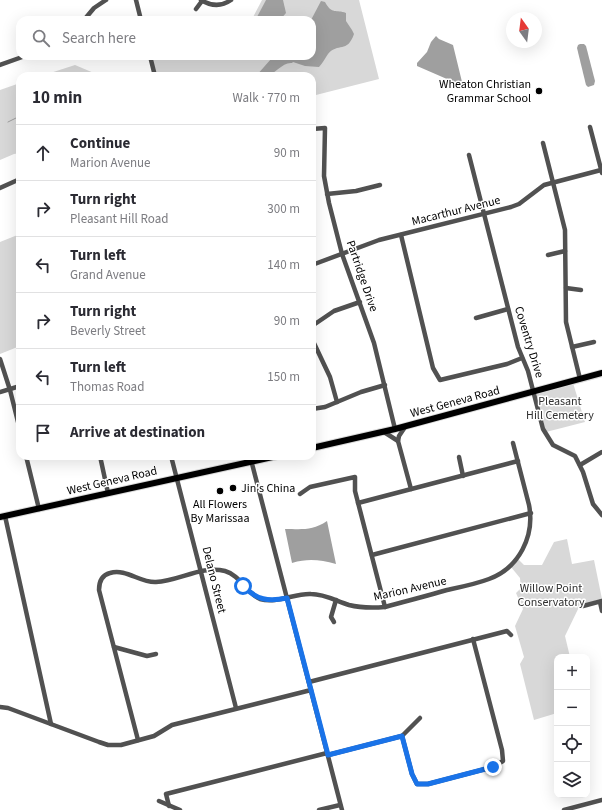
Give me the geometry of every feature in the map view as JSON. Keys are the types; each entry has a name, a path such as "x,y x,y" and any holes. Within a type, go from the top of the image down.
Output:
{"main road":[{"name":"West Geneva Road","path":"316,447 384,432 602,373"},
{"name":"West Geneva Road","path":"2,517 177,478 247,460"}],"street":[{"path":"87,16 94,8 106,0"},
{"path":"136,0 140,16"},
{"path":"196,9 202,0 211,5 219,5 231,0"},
{"path":"0,65 16,59"},
{"path":"151,60 154,72"},
{"path":"590,126 602,172"},
{"name":"Partridge Drive","path":"316,129 325,128 324,163 327,194 342,254 374,343 395,429"},
{"path":"543,143 565,230 566,322 580,379"},
{"name":"Coventry Drive","path":"470,155 518,347 528,371 543,429 553,445 575,456 583,472 594,506 602,514"},
{"name":"Macarthur Avenue","path":"316,264 379,240 401,236 516,205 539,188 553,182 602,172"},
{"path":"0,188 16,181"},
{"path":"327,194 356,191 380,185"},
{"path":"401,236 433,368 440,380 508,364 522,358"},
{"path":"548,255 565,251"},
{"path":"566,288 581,290"},
{"path":"316,323 334,311 360,302"},
{"path":"476,318 508,309"},
{"path":"572,347 594,342"},
{"path":"316,347 330,377 337,402"},
{"path":"0,359 16,414"},
{"path":"316,408 385,385"},
{"path":"0,392 16,388"},
{"path":"406,426 399,436 398,441 410,489"},
{"path":"384,432 398,441"},
{"name":"Marion Avenue","path":"114,647 99,590 101,580 109,573 120,572 145,581 157,582 201,571 226,571 238,580 248,591 263,599 274,600 287,598 298,594 311,594 326,596 359,607 374,608 385,607 482,582 498,574 509,566 521,552 529,533 531,513 513,443"},
{"path":"580,465 602,452"},
{"path":"458,457 463,476"},
{"path":"27,460 39,509"},
{"path":"101,460 108,493"},
{"name":"Delano Street","path":"172,460 236,708"},
{"path":"251,460 341,807 319,810"},
{"path":"358,503 518,461"},
{"path":"300,494 310,487 355,477 355,491 385,607"},
{"path":"372,555 531,513"},
{"path":"2,517 51,724"},
{"path":"334,622 331,617 336,600"},
{"path":"583,606 601,602 602,611"},
{"path":"309,682 507,631 511,635"},
{"path":"402,736 412,774 417,784 428,784 493,767 503,761 502,750 473,639"},
{"path":"138,740 114,647 147,656 156,654"},
{"path":"0,707 8,708 108,745 121,745 154,736 172,725 311,690"},
{"path":"170,806 166,794 402,736 420,718"},
{"path":"564,810 602,800"},
{"path":"159,801 180,810"}],"green space":[{"path":"262,0 359,0 379,79 316,95 316,72 155,72 152,60 316,60 316,16 254,16"},
{"path":"75,65 92,72 53,72"},
{"path":"16,84 16,154 0,160 0,90"},
{"path":"16,236 16,348 0,354 0,242"},
{"name":"Pleasant Hill Cemetery","path":"573,383 585,422 546,432 536,393"},
{"name":"Willow Point Conservatory","path":"567,539 572,564 594,560 602,599 580,605 565,636 569,654 554,654 554,714 534,720 520,664 524,657 515,626 523,609 516,593 521,588 520,578 511,567 518,559 524,565 542,565 554,542"}],"shaded area":[{"path":"266,0 283,0 286,13 283,16 258,16"},
{"path":"321,1 325,2 330,9 334,11 346,13 346,21 354,34 351,40 345,46 335,49 328,54 319,67 305,66 293,62 285,64 274,72 260,72 270,60 316,60 316,16 313,16"},
{"path":"436,36 439,39 453,45 463,86 417,66 417,63 427,52 431,42"},
{"path":"580,44 584,44 586,46 595,81 594,85 588,87 586,85 577,48"},
{"path":"327,521 336,564 314,560 304,560 292,563 285,529 312,528"}],"waterway":[{"path":"8,122 16,118"}],"place":[{"name":"Wheaton Christian Grammar School","path":"539,91"},
{"name":"Jin's China","path":"233,488"},
{"name":"All Flowers By Marissaa","path":"220,491"}],"route":[{"path":"243,586 255,596 263,599 274,600 287,598 328,755 402,736 412,774 417,784 428,784 493,767"}]}
